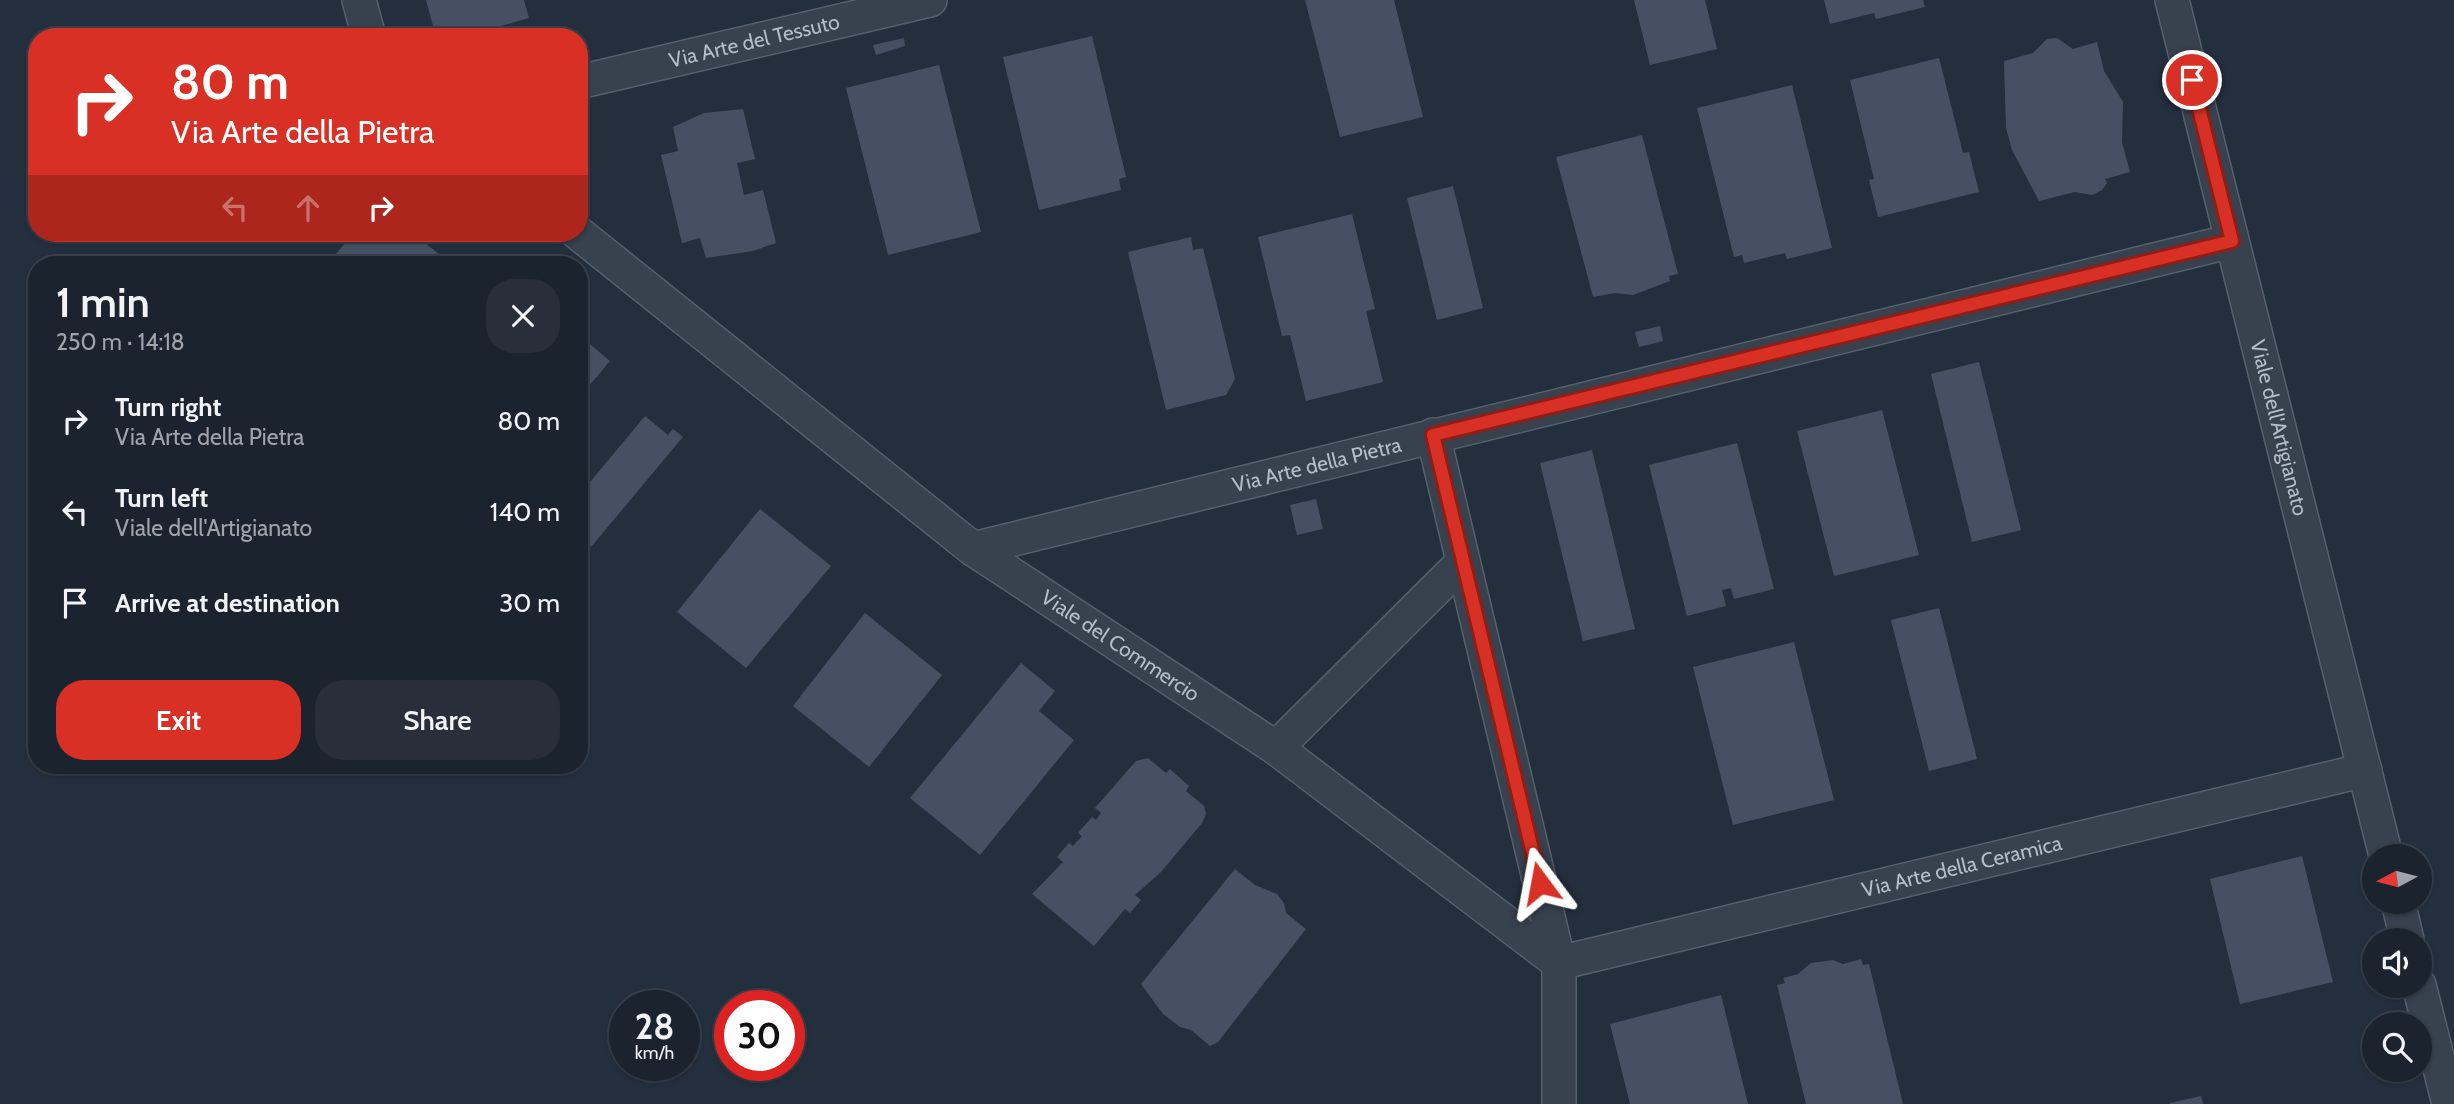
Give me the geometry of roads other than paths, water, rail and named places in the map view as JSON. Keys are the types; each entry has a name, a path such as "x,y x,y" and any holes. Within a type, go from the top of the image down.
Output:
{"street":[{"path":"359,0 367,28"},
{"name":"Via Arte del Tessuto","path":"588,80 930,0"},
{"name":"Viale dell'Artigianato","path":"2172,0 2383,844"},
{"name":"Viale del Commercio","path":"588,241 973,549 1276,748 1559,964"},
{"name":"Via Arte della Pietra","path":"973,549 2232,241"},
{"path":"1433,435 1559,964 1559,1104"},
{"path":"1276,748 1463,562"},
{"name":"Via Arte della Ceramica","path":"1559,964 2365,770"},
{"path":"2422,998 2449,1104"}]}
